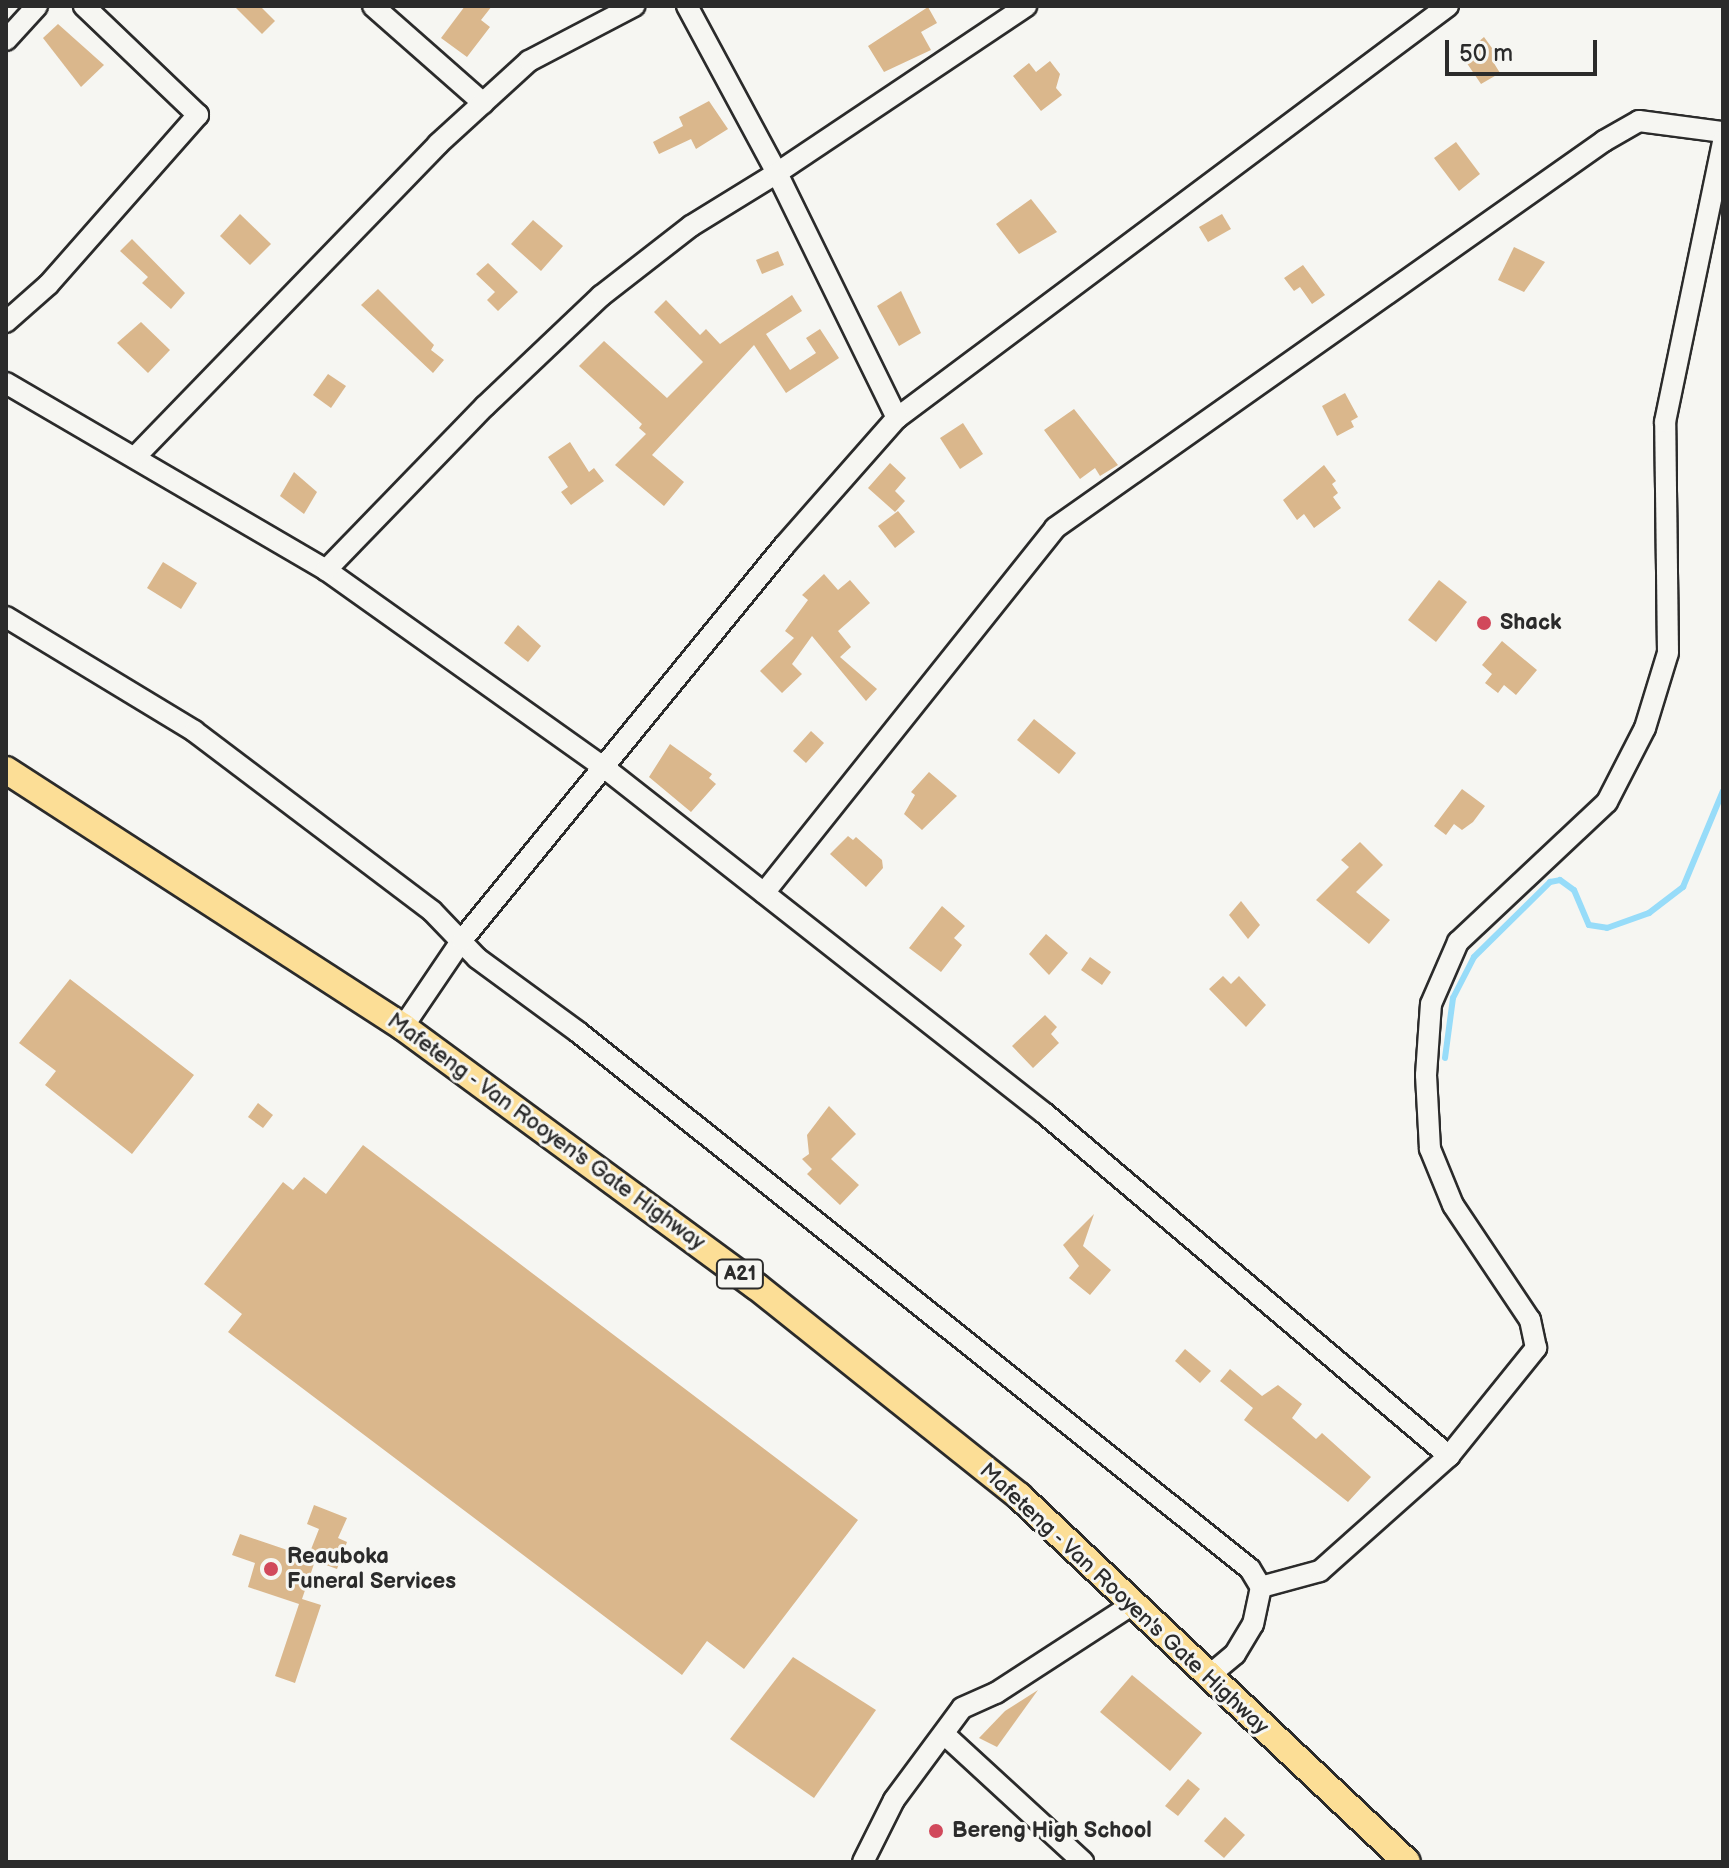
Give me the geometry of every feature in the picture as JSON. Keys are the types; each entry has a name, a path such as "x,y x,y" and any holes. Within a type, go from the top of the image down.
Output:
{"main road":[{"name":"Mafeteng - Van Rooyen's Gate Highway","path":"6,770 403,1027 756,1286 1019,1496 1130,1606 1210,1675 1407,1862"}],"street":[{"path":"6,40 37,6"},
{"path":"6,322 48,285 198,115 84,6"},
{"path":"373,6 483,103"},
{"path":"135,457 483,103 529,61 634,6"},
{"path":"687,6 777,173 897,418"},
{"path":"326,570 485,406 601,296 691,226 777,173 1026,6"},
{"path":"403,1027 462,940 606,769 784,546 897,418 1448,6"},
{"path":"764,893 1055,528 1604,141 1639,121 1723,132"},
{"path":"1261,1587 1320,1571 1449,1456 1536,1348 1537,1336 1453,1205 1430,1149 1426,1075 1431,1004 1458,942 1607,802 1645,728 1668,653 1665,422 1723,141"},
{"path":"6,383 326,570 606,769 1044,1113 1449,1456"},
{"path":"6,617 194,731 432,911 477,958 1175,1505 1250,1569 1261,1587 1253,1624 1235,1654 1210,1675"},
{"path":"863,1862 894,1800 962,1708 996,1693 1130,1606"},
{"path":"944,1734 1083,1862"}],"building":[{"path":"234,6 260,6 275,21 262,34"},
{"path":"465,6 492,6 481,20 490,27 467,57 441,38"},
{"path":"928,7 937,23 921,32 931,50 884,72 868,46"},
{"path":"58,24 104,65 81,87 43,38"},
{"path":"1484,37 1497,55 1492,60 1500,73 1481,84 1462,56"},
{"path":"1050,61 1060,74 1056,88 1062,95 1041,111 1013,76 1029,63 1036,72"},
{"path":"709,101 728,129 696,149 691,139 659,154 653,142 683,126 679,117"},
{"path":"1456,142 1480,174 1459,191 1434,158"},
{"path":"1031,199 1057,232 1019,254 996,224"},
{"path":"240,214 271,244 250,265 220,236"},
{"path":"1222,214 1231,229 1208,242 1199,227"},
{"path":"533,220 563,246 541,271 511,244"},
{"path":"132,239 185,293 171,309 142,283 148,277 120,251"},
{"path":"1514,247 1545,262 1524,292 1498,280"},
{"path":"778,251 784,265 762,274 756,260"},
{"path":"488,263 518,292 498,311 487,300 495,292 476,274"},
{"path":"1303,265 1325,295 1312,304 1300,287 1294,291 1284,278"},
{"path":"378,289 434,345 431,350 444,360 433,373 361,305"},
{"path":"901,291 921,333 899,346 877,306"},
{"path":"792,295 802,311 766,334 790,370 816,353 806,338 820,329 839,358 786,393 754,345 652,455 684,482 664,506 615,465 646,434 639,428 642,424 579,366 604,341 667,398 703,362 654,312 666,300 700,335 706,329 720,344"},
{"path":"141,322 170,350 148,373 117,343"},
{"path":"328,374 346,386 331,408 313,395"},
{"path":"1345,393 1358,417 1351,421 1354,427 1337,436 1322,406"},
{"path":"1074,409 1118,465 1100,476 1095,468 1080,479 1044,430"},
{"path":"963,423 983,454 960,469 940,438"},
{"path":"570,442 589,472 594,468 604,481 571,505 561,492 568,487 548,457"},
{"path":"890,463 906,478 895,491 905,501 895,512 868,488"},
{"path":"1324,465 1336,481 1332,484 1338,493 1333,497 1341,508 1314,528 1304,514 1297,520 1283,500"},
{"path":"294,472 317,492 304,514 280,496"},
{"path":"898,511 915,532 895,548 878,526"},
{"path":"163,562 197,583 181,609 147,588"},
{"path":"824,574 838,590 850,580 870,603 838,631 851,647 840,657 877,689 866,701 812,636 792,664 802,674 782,693 760,671 794,638 785,631 808,600 802,595"},
{"path":"1439,580 1467,602 1436,642 1408,620"},
{"path":"518,625 541,646 528,662 504,643"},
{"path":"1502,641 1537,670 1516,695 1504,685 1498,693 1485,683 1492,674 1482,665"},
{"path":"1034,719 1076,753 1059,774 1017,740"},
{"path":"811,731 824,743 806,763 793,751"},
{"path":"670,744 712,774 709,778 716,784 691,812 649,777"},
{"path":"929,772 957,796 922,830 904,814 915,795 911,792"},
{"path":"1462,789 1485,806 1473,822 1462,830 1454,824 1446,835 1434,826"},
{"path":"848,836 853,840 856,837 882,860 883,868 866,887 830,854"},
{"path":"1360,842 1383,865 1356,892 1390,920 1369,944 1316,900 1349,867 1341,860"},
{"path":"1241,901 1260,925 1248,939 1229,915"},
{"path":"942,906 965,926 954,938 962,945 941,972 909,948"},
{"path":"1046,934 1068,953 1049,975 1029,954"},
{"path":"1090,957 1111,972 1102,985 1081,970"},
{"path":"1223,976 1231,984 1239,976 1266,1005 1246,1027 1209,989"},
{"path":"70,979 194,1075 132,1154 45,1085 56,1071 19,1043"},
{"path":"1045,1015 1057,1027 1051,1034 1059,1043 1033,1068 1012,1046"},
{"path":"258,1103 273,1115 263,1128 248,1117"},
{"path":"829,1106 856,1134 831,1159 859,1185 840,1205 807,1174 812,1169 802,1159 809,1154 807,1135"},
{"path":"363,1145 858,1520 744,1669 707,1641 682,1675 228,1332 242,1314 204,1284 283,1182 293,1190 304,1177 326,1194"},
{"path":"1094,1214 1083,1246 1111,1270 1090,1295 1069,1278 1079,1266 1063,1245"},
{"path":"1185,1349 1211,1371 1200,1383 1175,1361"},
{"path":"1230,1369 1262,1396 1278,1385 1302,1404 1292,1418 1316,1439 1322,1433 1371,1477 1348,1502 1244,1420 1253,1408 1220,1381"},
{"path":"314,1505 347,1518 338,1538 347,1542 337,1569 315,1561 302,1599 321,1605 295,1683 275,1676 299,1604 248,1587 255,1563 232,1555 240,1534 308,1557 319,1529 307,1524"},
{"path":"793,1657 876,1710 814,1798 730,1739"},
{"path":"1132,1675 1202,1733 1170,1771 1100,1712"},
{"path":"1038,1690 997,1747 979,1738 1005,1711"},
{"path":"1188,1779 1200,1789 1178,1816 1165,1806"},
{"path":"1225,1817 1245,1835 1224,1858 1204,1841"}],"waterway":[{"path":"1445,1058 1453,998 1474,957 1550,882 1560,880 1574,890 1589,925 1607,928 1649,913 1683,887 1723,791"}],"place":[{"name":"Shack","path":"1484,623"},
{"name":"Reauboka Funeral Services","path":"271,1569"},
{"name":"Bereng High School","path":"936,1831"}]}
